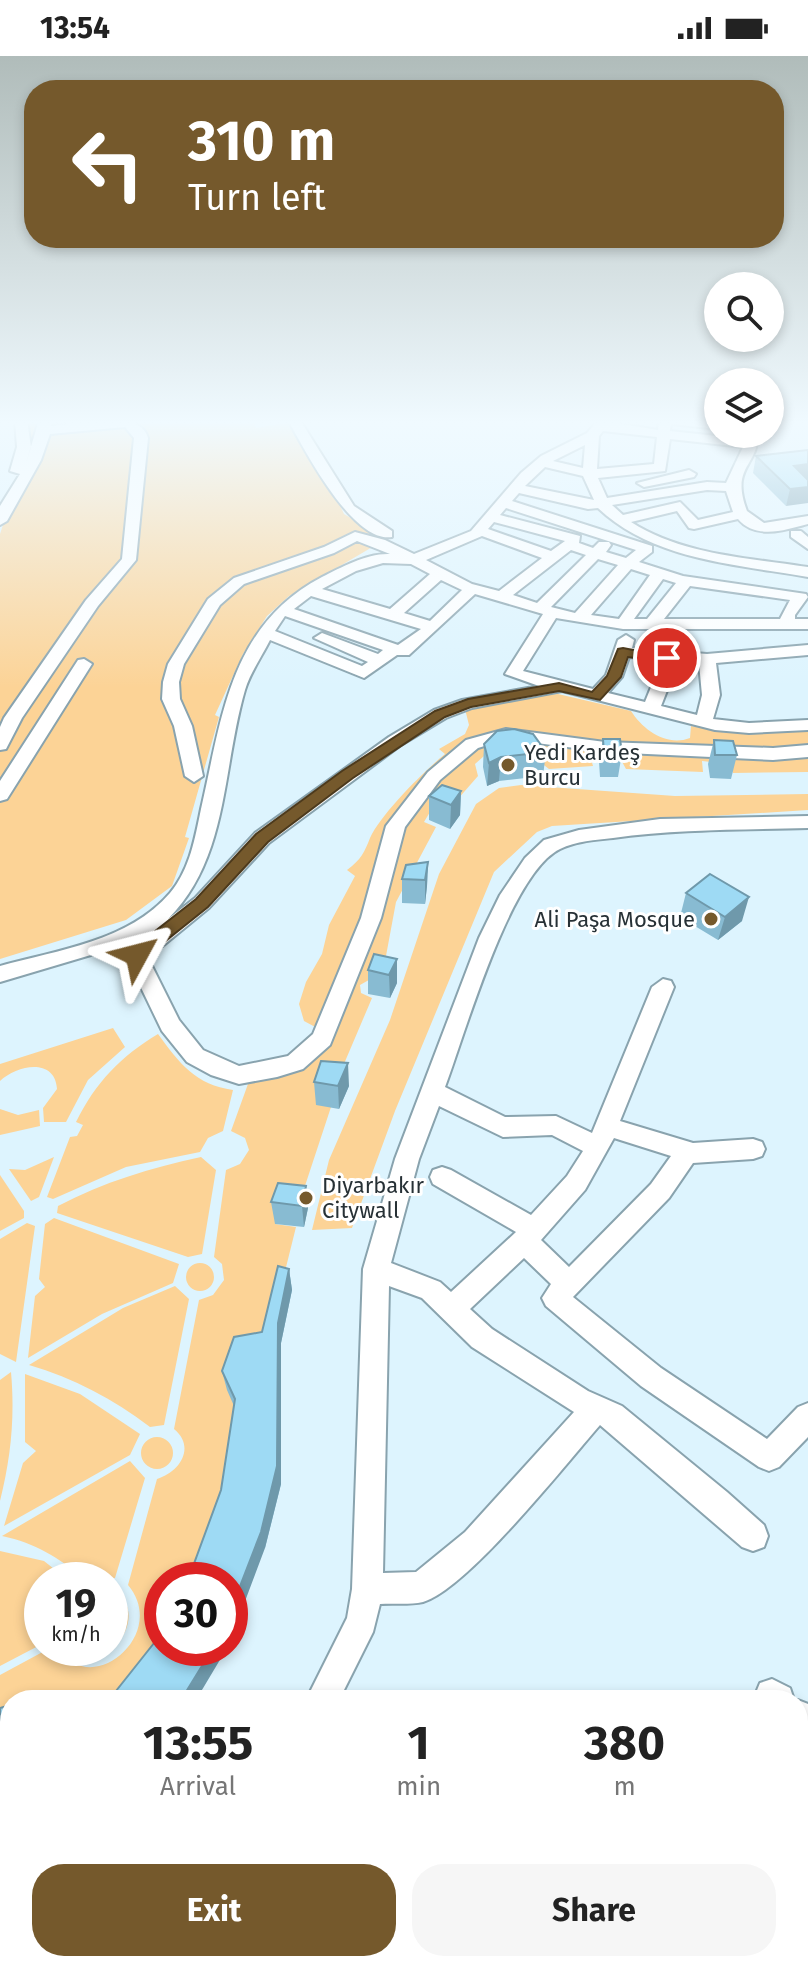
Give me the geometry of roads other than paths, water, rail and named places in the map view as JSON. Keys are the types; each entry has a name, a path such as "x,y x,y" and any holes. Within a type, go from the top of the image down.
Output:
{"street":[{"path":"0,745 13,718 92,603 124,570 129,560 131,509"},
{"path":"350,509 360,519 389,535 393,541 390,548"},
{"path":"132,946 179,896 201,855 237,687 274,621 309,590 351,568 382,558 413,560 479,530 499,509"},
{"path":"533,509 616,528 677,549 808,572"},
{"path":"606,509 616,528 647,549 707,569 808,579"},
{"path":"670,509 616,528 546,610 513,674 703,723 749,728 808,725"},
{"path":"682,509 694,525 739,515"},
{"path":"738,509 745,521 765,528 808,520"},
{"path":"493,517 575,539 501,597"},
{"path":"479,530 553,557"},
{"path":"796,534 808,545"},
{"path":"194,776 183,726 171,699 171,682 176,664 214,602 239,581 329,550 355,536 390,548 472,589 579,618 626,624 808,624"},
{"path":"569,545 659,574 800,597 787,615 788,624"},
{"path":"579,618 627,564 647,549"},
{"path":"769,566 808,565"},
{"path":"393,615 440,573"},
{"path":"595,697 614,677 623,652 626,624 659,574"},
{"path":"652,624 687,580"},
{"path":"274,621 403,652 472,589"},
{"path":"309,590 433,627"},
{"path":"742,626 744,613 757,590"},
{"path":"274,621 364,673 395,649"},
{"path":"623,652 707,659 808,650"},
{"path":"650,711 671,658"},
{"path":"703,723 711,695 707,659"},
{"path":"0,795 60,696 84,664"},
{"path":"0,974 132,946 202,903 262,838 395,741 440,714 468,704 559,687"},
{"path":"132,946 170,1025 195,1056 219,1069 239,1075 295,1063 322,1039 371,918 396,826 434,776 472,744 506,734 605,747 773,754 808,751"},
{"path":"327,1690 362,1621 367,1589 376,1269 407,1159 489,938 510,895 532,863 551,845 579,836 660,825 808,822"},
{"path":"453,1307 562,1202 602,1136 663,987"},
{"path":"433,1092 503,1127 556,1126 687,1152 753,1149"},
{"path":"687,1152 660,1191 555,1298 651,1377 769,1457 808,1417"},
{"path":"442,1177 529,1235 569,1284"},
{"path":"376,1269 431,1290 453,1307 482,1338 612,1416 753,1536"},
{"path":"367,1589 421,1587 476,1543 596,1409"}],"place":[{"name":"Yedi Kardeş Burcu","path":"508,765"},
{"name":"Ali Paşa Mosque","path":"711,919"},
{"name":"Diyarbakır Citywall","path":"306,1198"}]}
